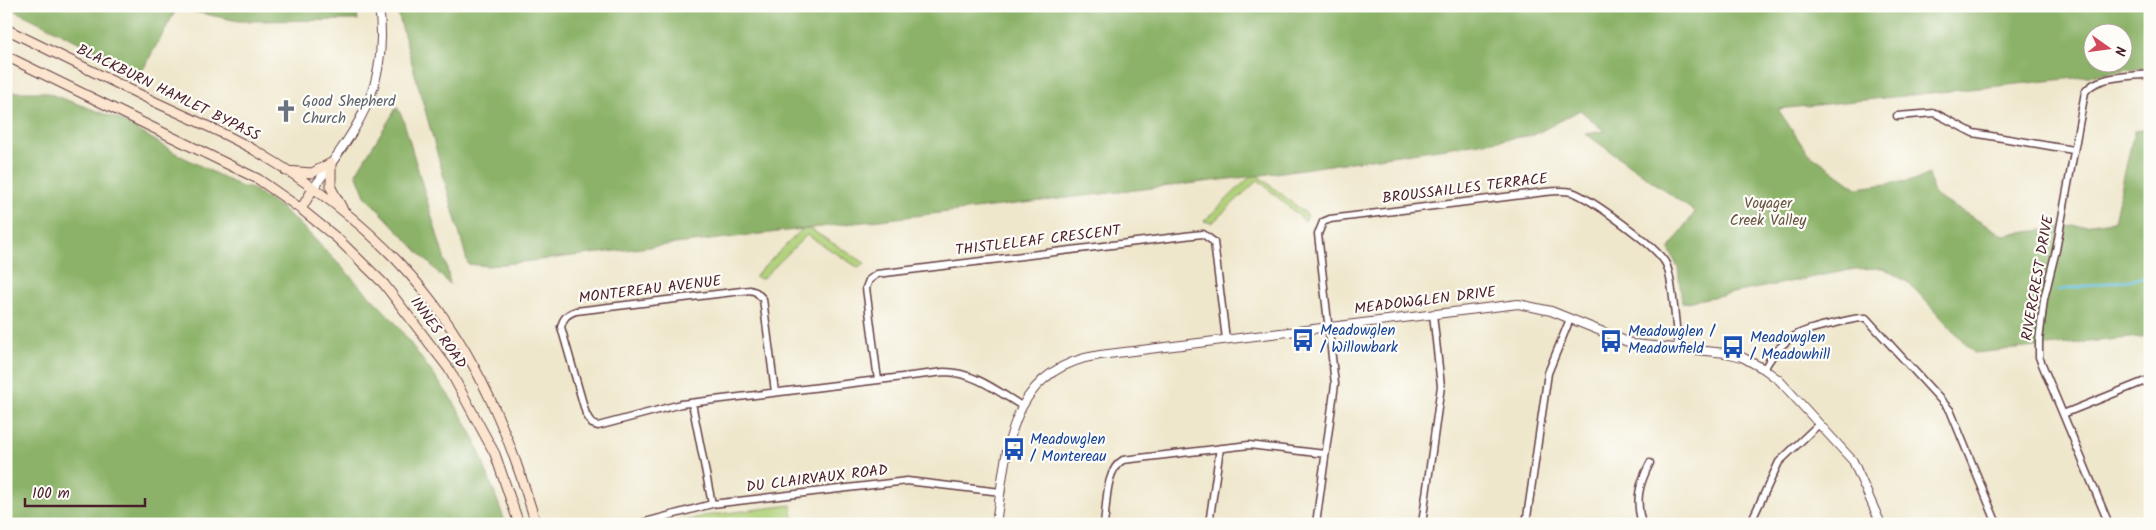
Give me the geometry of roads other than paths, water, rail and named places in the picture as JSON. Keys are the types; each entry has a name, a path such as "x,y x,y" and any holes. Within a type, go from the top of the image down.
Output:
{"main road":[{"name":"BLACKBURN HAMLET BYPASS","path":"6,29 255,151 313,190"},
{"path":"6,56 249,174 301,209 313,190"},
{"path":"285,170 312,173 331,163 331,188 346,213"},
{"name":"INNES ROAD","path":"313,190 346,213 392,258 434,304 469,359 502,424 518,466 536,524"},
{"name":"INNES ROAD","path":"301,209 338,239 384,284 449,369 496,454 519,524"}],"street":[{"path":"313,190 363,116 373,92 382,52 379,6"},
{"name":"RIVERCREST DRIVE","path":"2109,524 2038,349 2044,299 2056,250 2083,97 2090,86 2098,82 2150,74"},
{"path":"1897,116 1935,114 1973,133 2074,150"},
{"name":"BROUSSAILLES TERRACE","path":"1329,326 1318,234 1323,222 1330,218 1564,191 1582,196 1662,256 1668,269 1678,348"},
{"name":"THISTLELEAF CRESCENT","path":"878,380 866,288 869,280 877,274 1192,235 1203,234 1214,242 1226,339"},
{"name":"MONTEREAU AVENUE","path":"775,392 763,299 756,292 750,290 576,311 565,317 561,327 586,414 592,424 604,426 692,403 944,372 964,373 1022,406"},
{"name":"MEADOWGLEN DRIVE","path":"996,524 1011,431 1022,406 1040,383 1056,372 1080,360 1100,355 1518,304 1542,308 1633,344 1726,353 1742,357 1764,369 1779,380 1858,468 1881,524"},
{"path":"1422,524 1442,386 1433,314"},
{"path":"1764,369 1786,340 1802,330 1866,318 1950,410 1997,524"},
{"path":"1526,524 1548,373 1570,319"},
{"path":"1316,524 1335,384 1329,326"},
{"path":"2063,414 2150,380"},
{"path":"692,403 712,504"},
{"path":"1750,524 1779,462 1819,424"},
{"path":"1104,524 1112,474 1116,464 1123,460 1260,445 1325,454"},
{"path":"1209,524 1220,448"},
{"path":"1642,524 1637,504 1640,482 1650,463"},
{"name":"DU CLAIRVAUX ROAD","path":"638,524 712,504 907,481 1001,492"}],"waterway":[{"path":"2059,290 2150,277"}],"place":[{"name":"Good Shepherd Church","path":"286,111"},
{"name":"Meadowglen / Willowbark","path":"1303,340"},
{"name":"Meadowglen / Meadowfield","path":"1611,341"},
{"name":"Meadowglen / Meadowhill","path":"1733,347"},
{"name":"Meadowglen / Montereau","path":"1014,449"}],"park label":[{"name":"Voyager Creek Valley","path":"1768,212"}]}
